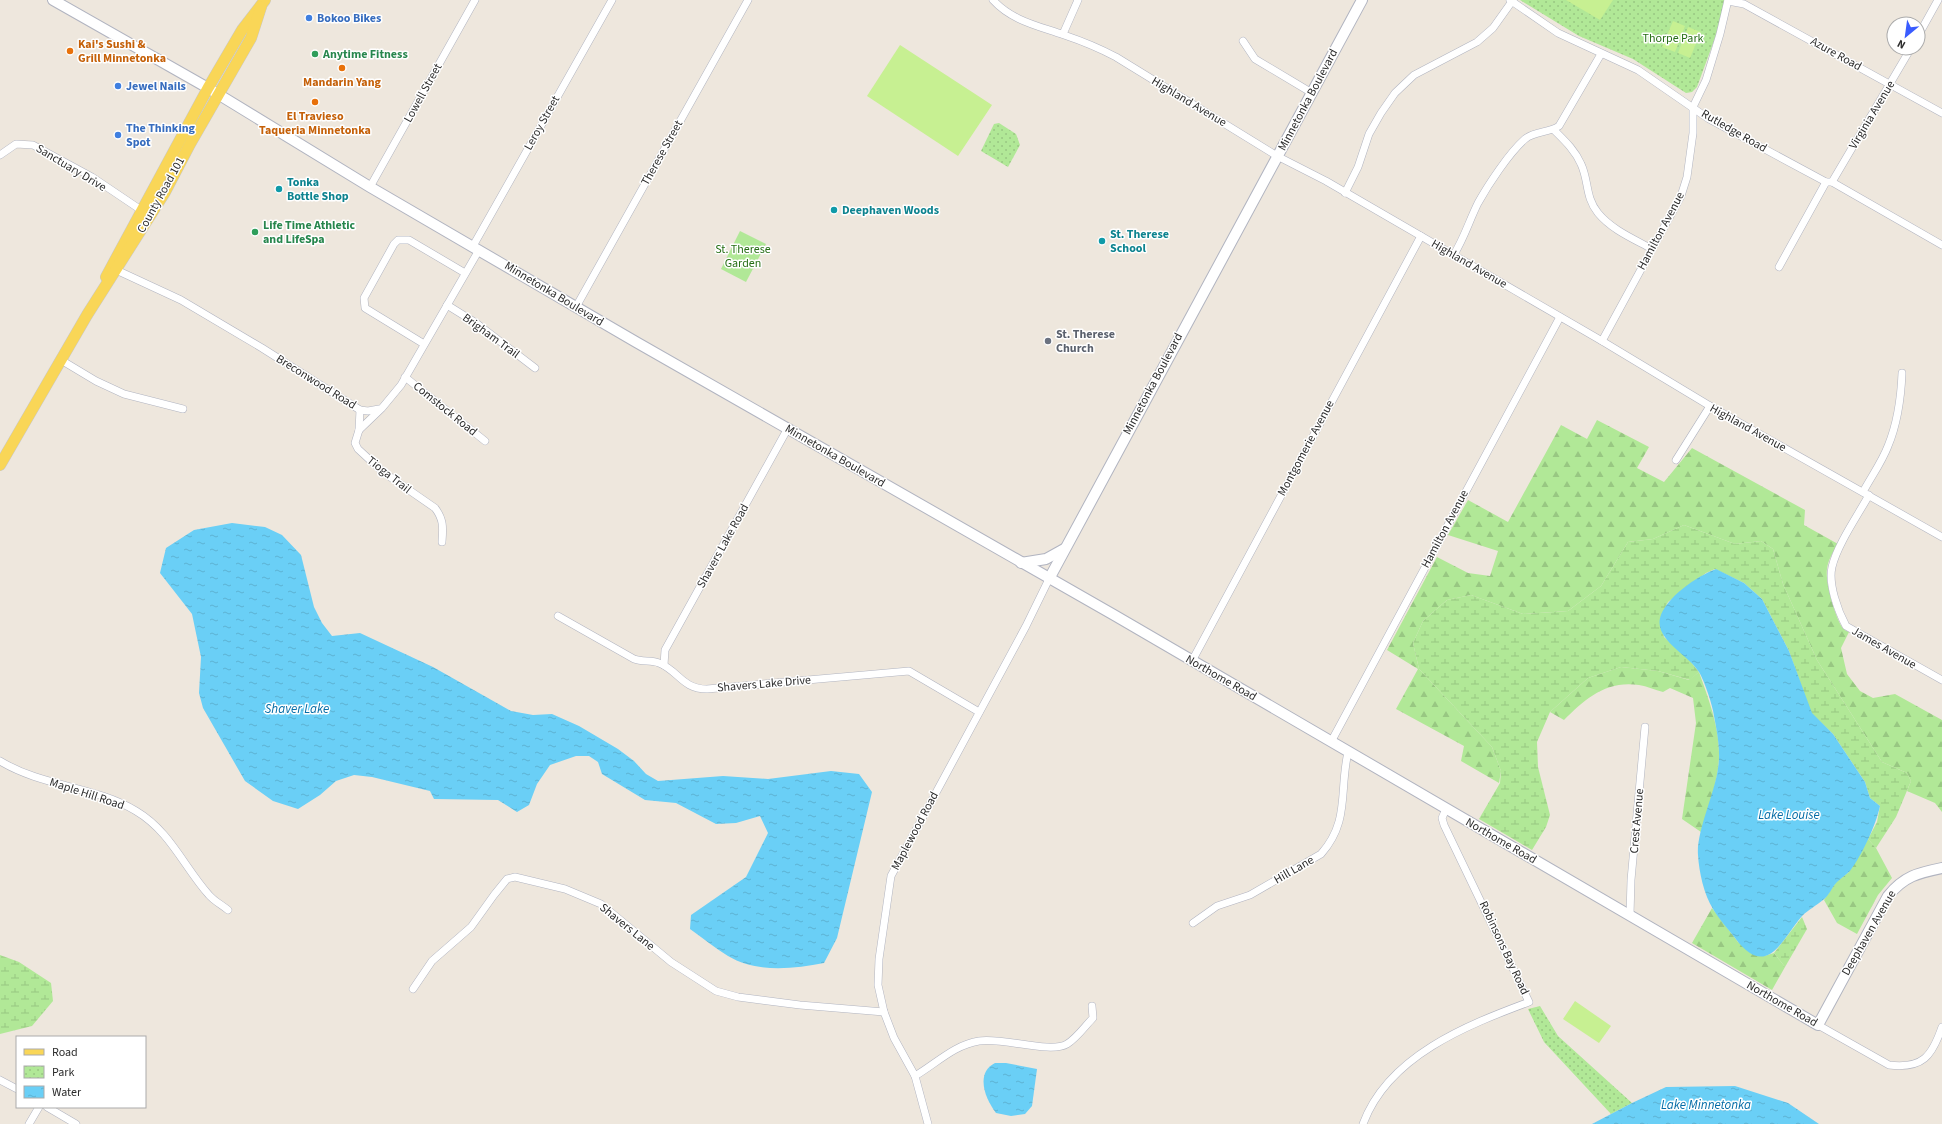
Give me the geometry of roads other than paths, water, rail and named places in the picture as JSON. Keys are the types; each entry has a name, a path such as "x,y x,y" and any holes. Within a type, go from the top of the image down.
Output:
{"main road":[{"name":"County Road 101","path":"0,464 113,269 141,210 208,88 242,30 263,4"},
{"name":"County Road 101","path":"113,269 165,192 218,94 251,38 263,4"}],"street":[{"name":"Minnetonka Boulevard","path":"53,0 208,88 370,187 576,307 1049,579 1362,0"},
{"name":"Lowell Street","path":"370,187 475,0"},
{"name":"Leroy Street","path":"476,248 612,0"},
{"name":"Therese Street","path":"576,307 748,0"},
{"name":"Highland Avenue","path":"993,0 1011,15 1026,23 1063,34 1094,46 1116,57 1278,156 1292,162 1421,236 1453,256 1602,341 1710,406 1942,537"},
{"path":"1063,34 1078,0"},
{"name":"Azure Road","path":"1728,0 1744,4 1942,113"},
{"name":"Hamilton Avenue","path":"1602,341 1681,196 1687,177 1695,122 1693,107 1706,80 1720,34 1728,0"},
{"path":"1926,22 1938,0"},
{"path":"1344,193 1358,167 1369,134 1395,93 1414,74 1477,42 1493,28 1511,1"},
{"name":"Rutledge Road","path":"1511,1 1558,33 1638,70 1693,107 1708,119 1829,182 1942,245"},
{"path":"1243,41 1255,59 1312,93"},
{"path":"1453,256 1461,244 1477,205 1487,187 1521,143 1534,134 1554,130 1565,119 1601,54"},
{"name":"Virginia Avenue","path":"1779,267 1907,56"},
{"path":"1554,130 1576,154 1582,165 1589,196 1598,212 1606,222 1652,249"},
{"name":"Sanctuary Drive","path":"0,155 16,144 34,145 92,177 141,210"},
{"name":"Montgomerie Avenue","path":"1192,661 1421,236"},
{"path":"424,344 365,308 364,298 394,244 398,240 409,240 465,273"},
{"path":"359,430 382,408 405,377 465,273 476,248"},
{"name":"Breconwood Road","path":"113,269 181,300 262,348 360,410 368,411 382,408"},
{"name":"Brigham Trail","path":"447,305 476,323 535,368"},
{"name":"Hamilton Avenue","path":"1331,742 1560,317"},
{"path":"61,360 96,381 124,394 183,409"},
{"name":"James Avenue","path":"1902,373 1899,409 1888,447 1835,557 1832,568 1834,592 1842,619 1846,626 1942,680"},
{"name":"Comstock Road","path":"405,377 485,441"},
{"path":"1676,460 1710,406"},
{"path":"359,430 360,410"},
{"name":"Shavers Lake Road","path":"664,665 665,650 788,428"},
{"name":"Tioga Trail","path":"359,430 356,442 358,449 383,472 427,502 440,515 444,533 442,542"},
{"path":"1021,563 1046,559 1064,549"},
{"name":"Northome Road","path":"1049,579 1889,1065 1910,1065 1920,1062 1935,1048 1942,1026"},
{"name":"Maplewood Road","path":"928,1124 915,1076 894,1038 884,1012 878,985 879,959 891,876 1026,626 1049,579"},
{"name":"Shavers Lake Drive","path":"558,616 634,659 657,662 664,665 686,684 693,688 707,689 909,671 979,712"},
{"name":"Crest Avenue","path":"1630,915 1631,880 1645,727"},
{"name":"Hill Lane","path":"1193,923 1217,906 1250,895 1320,854 1329,844 1337,831 1342,814 1345,764 1348,752"},
{"name":"Maple Hill Road","path":"0,760 32,776 98,794 136,810 153,823 168,838 210,895 228,910"},
{"name":"Robinsons Bay Road","path":"1363,1124 1373,1101 1382,1089 1395,1075 1425,1052 1441,1041 1529,1002 1444,825 1442,818 1446,809"},
{"name":"Deephaven Avenue","path":"1818,1025 1888,896 1906,878 1942,868"},
{"name":"Shavers Lane","path":"413,989 432,961 471,927 507,879 514,877 565,889 601,904 671,962 716,991 738,997 800,1006 884,1012"},
{"path":"915,1076 949,1052 962,1045 978,1041 993,1039 1052,1047 1066,1045 1093,1018 1092,1006"},
{"path":"0,1080 16,1088"},
{"path":"29,1124 38,1108"},
{"path":"50,1108 76,1124"}],"water":[{"name":"Shaver Lake","path":"232,523 265,527 282,535 301,555 314,607 322,623 332,636 360,633 433,667 511,711 533,715 552,714 579,726 618,749 634,761 646,774 658,781 723,776 768,779 831,771 859,774 872,792 837,938 824,963 787,968 751,965 728,956 690,929 691,915 746,877 768,833 760,816 736,823 716,824 676,803 645,800 602,774 598,762 589,756 576,756 550,765 537,784 529,805 517,812 498,800 434,799 430,791 372,777 354,775 336,781 320,795 298,809 273,801 245,781 203,708 199,693 201,657 192,614 160,573 166,548 194,530"},
{"name":"Lake Louise","path":"1716,569 1744,583 1762,599 1789,651 1812,713 1833,734 1865,782 1870,798 1880,806 1868,840 1850,871 1837,882 1825,898 1802,916 1773,952 1765,956 1756,956 1746,950 1735,938 1715,913 1702,883 1698,846 1719,762 1716,729 1710,700 1699,672 1668,640 1660,626 1660,618 1668,603 1691,582"},
{"path":"995,1063 1006,1063 1037,1069 1032,1106 1025,1114 1011,1116 996,1113 988,1101 984,1086 985,1073 989,1067"},
{"name":"Lake Minnetonka","path":"1735,1086 1788,1103 1819,1124 1592,1124 1666,1087"}],"place":[{"name":"Bokoo Bikes","path":"309,18"},
{"name":"Kai's Sushi & Grill Minnetonka","path":"70,51"},
{"name":"Anytime Fitness","path":"315,54"},
{"name":"Mandarin Yang","path":"342,68"},
{"name":"Jewel Nails","path":"118,86"},
{"name":"El Travieso Taqueria Minnetonka","path":"315,102"},
{"name":"The Thinking Spot","path":"118,135"},
{"name":"Tonka Bottle Shop","path":"279,189"},
{"name":"Deephaven Woods","path":"834,210"},
{"name":"Life Time Athletic and LifeSpa","path":"255,232"},
{"name":"St. Therese School","path":"1102,241"},
{"name":"St. Therese Church","path":"1048,341"}],"park label":[{"name":"Thorpe Park","path":"1673,38"},
{"name":"St. Therese Garden","path":"743,256"}]}
